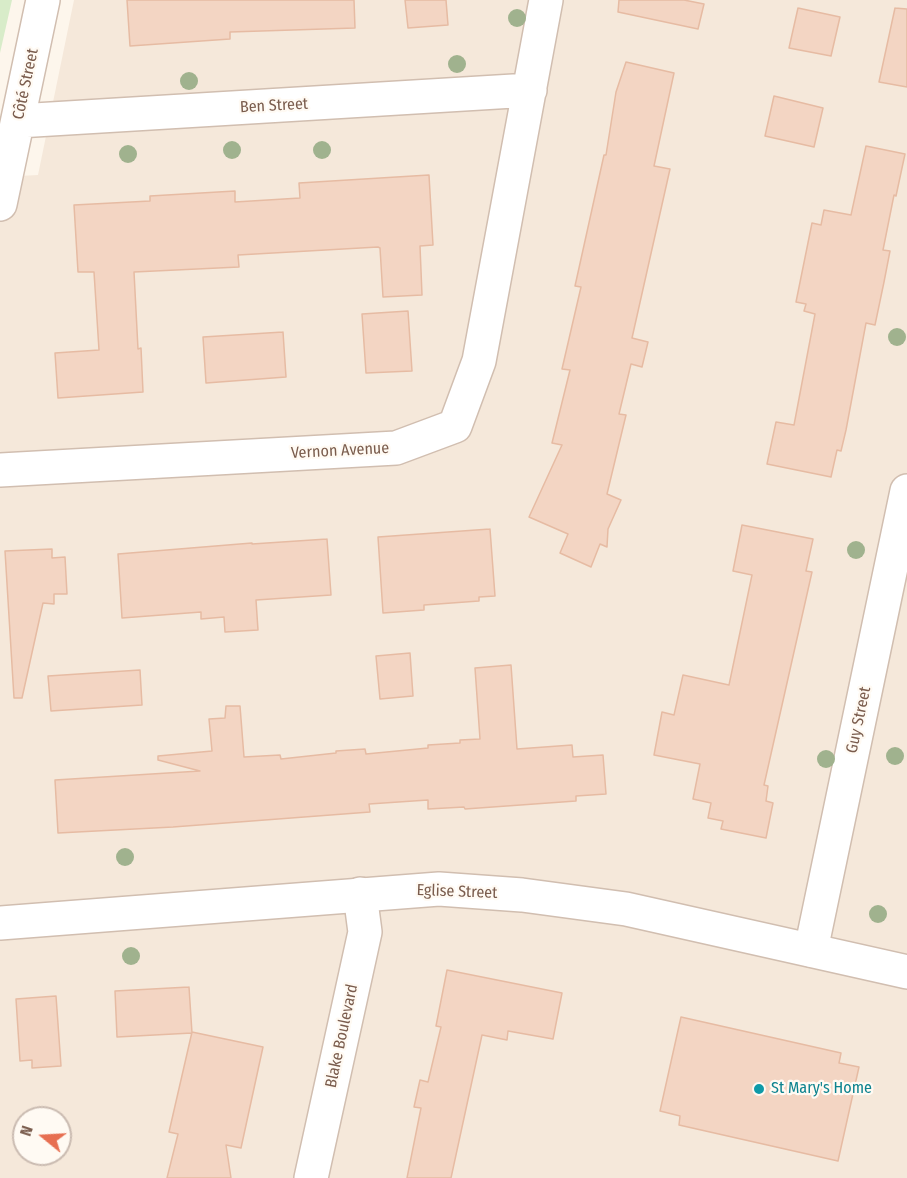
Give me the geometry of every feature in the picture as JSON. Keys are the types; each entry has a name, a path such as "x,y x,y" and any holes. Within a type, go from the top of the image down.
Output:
{"street":[{"name":"Côté Street","path":"0,204 43,0"},
{"name":"Vernon Avenue","path":"0,470 396,448 455,426 479,361 546,0"},
{"name":"Ben Street","path":"18,121 530,90"},
{"name":"Guy Street","path":"811,950 907,491"},
{"name":"Eglise Street","path":"0,923 439,889 522,895 626,909 907,972"},
{"name":"Blake Boulevard","path":"311,1178 365,932 360,894"}],"shaded area":[{"path":"74,0 907,0 907,1178 0,1178 0,177 38,175"}],"green space":[{"path":"0,0 12,0 0,53"}],"building":[{"path":"127,0 354,0 355,28 230,32 230,39 130,46"},
{"path":"405,0 446,0 448,25 408,28"},
{"path":"619,0 684,0 704,4 698,29 618,12"},
{"path":"798,8 840,17 831,56 789,48"},
{"path":"895,8 907,9 907,87 879,82"},
{"path":"626,62 674,73 654,166 670,169 632,338 648,342 642,367 631,364 619,414 626,415 607,494 621,500 608,529 607,547 600,544 591,567 560,553 568,534 529,517 562,445 552,443 570,370 562,369 581,287 575,286 604,155 606,155 616,92"},
{"path":"774,96 823,108 814,147 765,136"},
{"path":"866,146 905,154 883,250 890,251 875,325 866,323 841,451 837,450 831,477 767,464 776,422 794,425 815,314 804,311 806,304 796,302 812,223 821,225 824,210 851,215"},
{"path":"429,175 433,245 420,246 422,295 383,297 380,248 378,247 238,255 239,267 134,272 143,392 58,398 55,353 99,350 94,272 78,272 74,205 150,201 150,196 235,191 235,202 300,198 299,183"},
{"path":"408,311 412,371 366,373 362,314"},
{"path":"283,332 286,377 206,383 203,337"},
{"path":"742,525 813,539 806,571 812,572 764,785 768,786 766,801 773,803 766,838 721,829 723,821 708,818 711,803 693,799 700,764 654,755 662,712 674,715 683,675 729,685 752,575 733,571"},
{"path":"490,529 495,596 479,597 479,601 424,605 424,610 383,613 378,537"},
{"path":"327,539 331,595 256,600 258,630 225,632 224,617 201,619 201,612 122,618 118,554"},
{"path":"52,549 52,558 65,557 67,594 54,594 54,604 43,603 22,698 14,698 5,551"},
{"path":"410,653 413,696 380,699 376,656"},
{"path":"511,665 517,749 572,745 573,757 603,755 606,794 576,796 576,801 465,809 464,807 428,809 428,800 369,804 370,812 58,833 55,780 200,771 158,760 158,756 212,751 209,719 225,718 226,706 240,706 244,757 280,755 281,759 336,753 336,751 365,749 366,754 428,748 428,745 480,739 475,668"},
{"path":"140,670 142,705 51,711 48,676"},
{"path":"447,970 562,993 553,1039 508,1031 507,1040 482,1035 451,1178 407,1178 421,1108 414,1107 420,1080 428,1082 441,1027 436,1026"},
{"path":"189,987 192,1033 117,1037 115,991"},
{"path":"56,996 61,1066 32,1068 32,1060 20,1061 16,999"},
{"name":"St Mary's Home","path":"681,1017 841,1053 839,1063 859,1067 838,1161 679,1125 680,1116 660,1111"},
{"path":"192,1032 263,1047 241,1148 226,1145 231,1178 167,1178 178,1134 169,1132"}],"place":[{"name":"St Mary's Home","path":"759,1089"}]}
